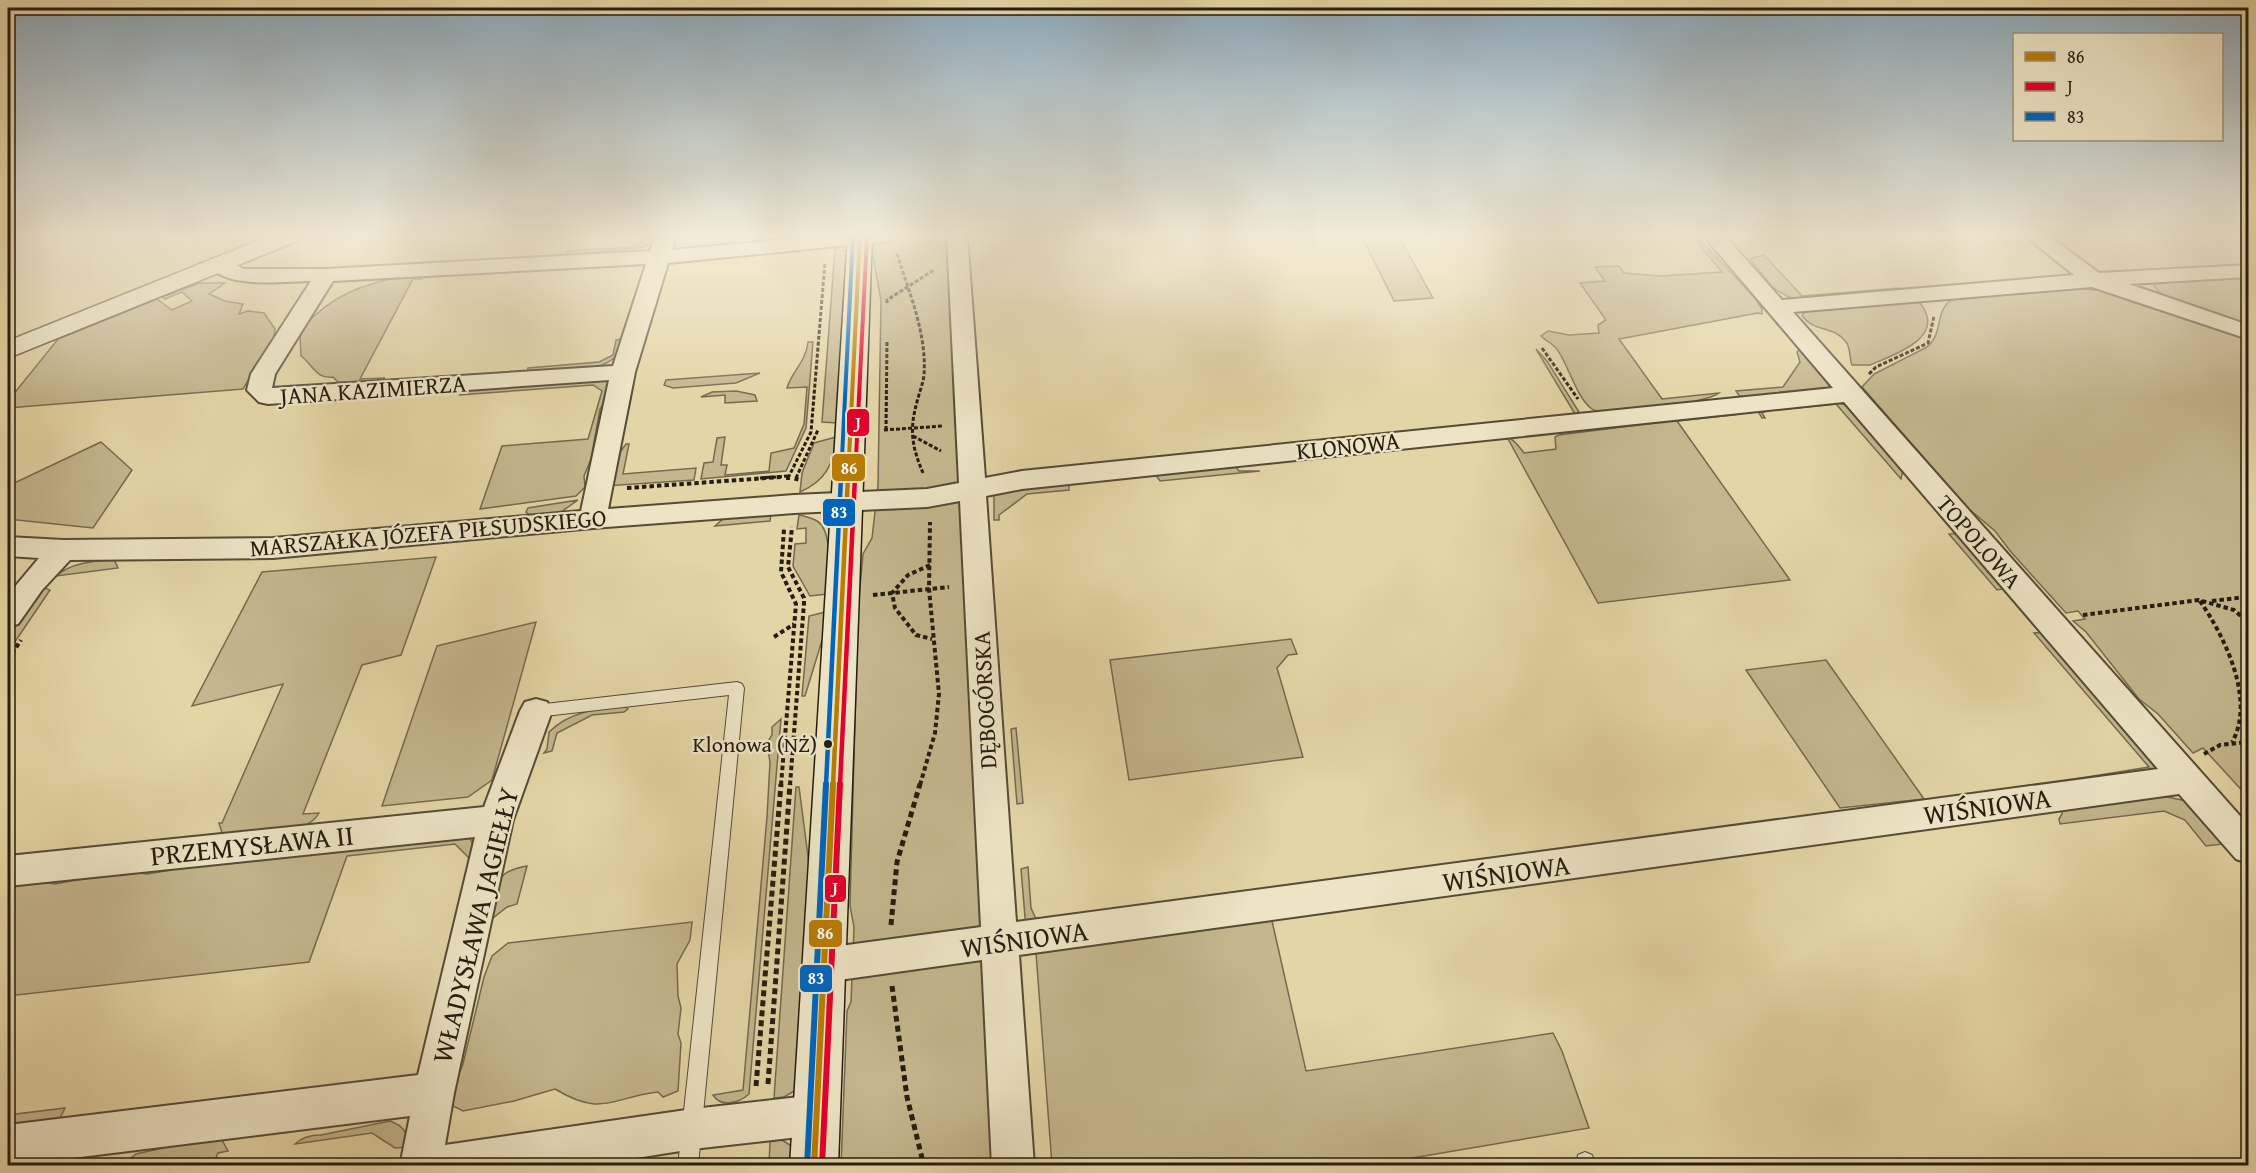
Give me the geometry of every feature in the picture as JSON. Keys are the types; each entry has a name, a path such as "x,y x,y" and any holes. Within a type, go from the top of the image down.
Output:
{"main road":[{"path":"8,350 156,290"},
{"path":"814,1166 847,502 834,433 854,290"}],"street":[{"name":"JANA KAZIMIERZA","path":"317,290 263,374 259,390 268,397 623,372"},
{"path":"593,519 623,372 649,290"},
{"name":"DĘBOGÓRSKA","path":"960,290 974,489 1013,1166"},
{"name":"TOPOLOWA","path":"1762,290 1850,394 2248,848"},
{"path":"1777,307 1986,290"},
{"path":"2123,290 2248,332"},
{"name":"KLONOWA","path":"847,502 927,498 1022,480 1850,394"},
{"name":"MARSZAŁKA JÓZEFA PIŁSUDSKIEGO","path":"8,547 63,550 273,548 593,519 847,502"},
{"path":"8,616 32,583 63,550"},
{"name":"WŁADYSŁAWA JAGIEŁŁY","path":"421,1166 434,1093 496,820 536,711"},
{"name":"WIŚNIOWA","path":"825,965 999,943 2178,770"},
{"name":"PRZEMYSŁAWA II","path":"8,871 496,820"},
{"path":"10,1151 434,1093"},
{"path":"444,1166 691,1147 758,1121 816,1115"}],"lane":[{"name":"WŁADYSŁAWA JAGIEŁŁY","path":"536,711 737,688 691,1147"}],"path":[{"path":"758,1121 804,603 804,598 788,567 789,473 811,432 848,290"},
{"path":"758,1121 796,604 781,572 790,505 797,474 834,433 854,290"},
{"path":"887,312 887,300 903,290"},
{"path":"908,290 918,321 924,360 924,376 912,428 914,450 925,477 930,524 929,589 939,694 935,733 897,862 891,909 890,957 893,1001 907,1097 924,1166"},
{"path":"1850,394 1876,367 1928,343 1939,294"},
{"path":"886,430 887,336"},
{"path":"1542,348 1575,394 1589,421"},
{"path":"811,432 834,433 969,424"},
{"path":"930,565 919,568 898,583 892,593 895,608 916,635 932,639"},
{"path":"796,604 979,583"},
{"path":"2047,620 2199,600 2246,597"},
{"path":"2199,600 2233,649 2241,668 2246,720 2240,734 2232,742"},
{"path":"2208,601 2234,610 2248,622"},
{"path":"774,637 794,624"},
{"path":"2178,770 2220,745 2248,742"}],"shaded area":[{"path":"182,290 215,290 209,294 225,301 243,304 239,314 248,311 264,313 275,329 274,337 243,389 8,408 8,401 58,339 157,299 172,310 192,301 182,292 165,299 162,297"},
{"path":"356,290 407,290 360,379 385,378 369,383 338,382 333,377 319,374 301,356 300,334 303,328 324,307"},
{"path":"832,290 844,290 837,423 822,422"},
{"path":"879,290 952,290 1001,1165 841,1166 847,1011 851,1002 854,927 850,906 858,610 863,554 872,538 878,486 881,300"},
{"path":"1388,290 1428,290 1433,298 1394,301"},
{"path":"1585,290 1747,290 1762,309 1762,314 1619,339 1662,399 1719,393 1696,401 1634,411 1615,412 1592,409 1581,396 1559,353 1541,336 1548,331 1569,335 1599,333 1598,325 1606,320"},
{"path":"1776,290 1796,290 1802,296 1901,290 1794,300"},
{"path":"2055,290 2108,291 2186,315 2248,338 2248,797 2203,748 2193,753 2158,714 2139,699 2086,632 2073,621 2085,619 2078,611 2066,613 1995,531 1969,509 1862,387 1874,374 1927,347 1936,336 1942,311 1951,300"},
{"path":"2157,290 2248,290 2248,326 2162,295"},
{"path":"1908,301 1920,303 1927,315 1927,326 1923,335 1903,350 1870,365 1852,365 1849,347 1841,337 1812,324 1802,315 1808,309"},
{"path":"623,339 617,355 597,367 573,372 526,375 528,368 599,362 613,355 616,340"},
{"path":"808,342 813,342 806,428 786,471 701,479 704,463 713,462 717,438 725,437 721,465 727,465 725,475 769,471 771,453 794,448 804,424 807,387 787,388 805,355"},
{"path":"1536,349 1547,361 1579,412 1575,414"},
{"path":"1800,349 1804,350 1828,378 1829,386 1825,390 1741,398 1736,391 1783,387 1800,362 1797,352"},
{"path":"760,373 736,383 673,388 664,385 666,380"},
{"path":"605,378 610,380 612,391 600,409 591,459 584,476 585,487 576,496 480,509 502,446 588,439 602,391 593,385 459,395 480,386"},
{"path":"736,391 755,395 757,401 725,403 725,395 701,397 712,392"},
{"path":"1835,402 1850,406 1903,470 1901,479 1836,404 1766,411 1762,413 1765,418 1762,418 1759,413 1761,411"},
{"path":"1725,414 1741,414 1677,421 1790,580 1598,603 1508,439 1501,439 1500,436 1511,439 1524,453 1556,449 1555,437 1559,435"},
{"path":"836,437 833,456 827,471 816,483 800,492 802,473 814,443"},
{"path":"101,442 132,470 93,528 8,519 8,486"},
{"path":"626,444 629,444 623,474 696,468 694,480 605,486 614,460"},
{"path":"1235,466 1239,471 1260,471 1160,481 1155,474"},
{"path":"1069,483 1069,490 1027,494 999,515 999,520 994,520 994,491"},
{"path":"578,500 561,512 533,518 526,512 528,508"},
{"path":"771,514 770,521 715,526 724,518"},
{"path":"799,515 817,521 826,534 829,555 827,594 810,596 793,566 795,544 806,543 806,528 797,529"},
{"path":"1960,533 2009,588 1997,590 1949,534"},
{"path":"436,557 401,655 362,665 303,814 319,813 302,827 289,831 223,836 219,823 222,823 283,684 192,706 262,572"},
{"path":"114,559 118,568 56,576 76,565"},
{"path":"41,589 50,590 8,652 11,643 8,640 8,633"},
{"path":"825,612 824,634 805,696 802,696 809,616"},
{"path":"536,622 492,780 468,797 382,806 437,646"},
{"path":"2049,632 2155,759 2157,769 2154,772 2041,787 2037,785 2149,767 2034,633"},
{"path":"1291,639 1297,654 1288,655 1277,668 1303,757 1129,780 1110,660"},
{"path":"1826,660 1924,799 1840,808 1746,670"},
{"path":"625,706 628,709 624,712 592,715 557,733 552,751 544,753 547,749 549,732 557,725 584,712"},
{"path":"781,719 749,1094 735,1102 725,1103 713,1095 743,1090 767,817 770,762 767,743 772,735 772,727"},
{"path":"1016,728 1023,803 1017,804 1011,729"},
{"path":"796,787 799,787 809,864 796,1090 784,1097 774,1098"},
{"path":"2163,796 2186,801 2223,844 2206,846 2185,820 2164,811 2060,824 2062,808"},
{"path":"469,837 475,848 470,859 455,844 347,856 309,962 8,996 8,888 41,882 55,884 126,871 147,874 195,866"},
{"path":"527,866 517,904 507,907 493,918 496,890 501,877 507,872"},
{"path":"1028,867 1031,908 1036,919 1198,897 1200,900 1026,929 1021,869"},
{"path":"1272,921 1306,1071 1553,1033 1562,1051 1589,1128 1371,1165 1052,1165 1036,953"},
{"path":"692,922 690,940 677,964 678,996 681,1008 678,1034 681,1043 678,1091 663,1097 658,1092 597,1104 571,1098 555,1089 514,1101 463,1111 453,1106 451,1093 463,1064 484,977 492,956 508,943"},
{"path":"65,1108 53,1132 8,1137 8,1115"},
{"path":"390,1121 399,1125 404,1131 407,1147 395,1148 372,1133 295,1144 310,1136"},
{"path":"222,1140 228,1151 218,1153 213,1165 122,1165 136,1154 172,1146"},
{"path":"782,1140 793,1147 792,1165 769,1166 770,1141"}],"transit line":[{"name":"83","path":"807,1166 850,290"},
{"name":"86","path":"814,1166 857,290"},
{"name":"J","path":"822,1166 864,290"}],"place":[{"name":"Klonowa (NŻ)","path":"828,744"}]}
